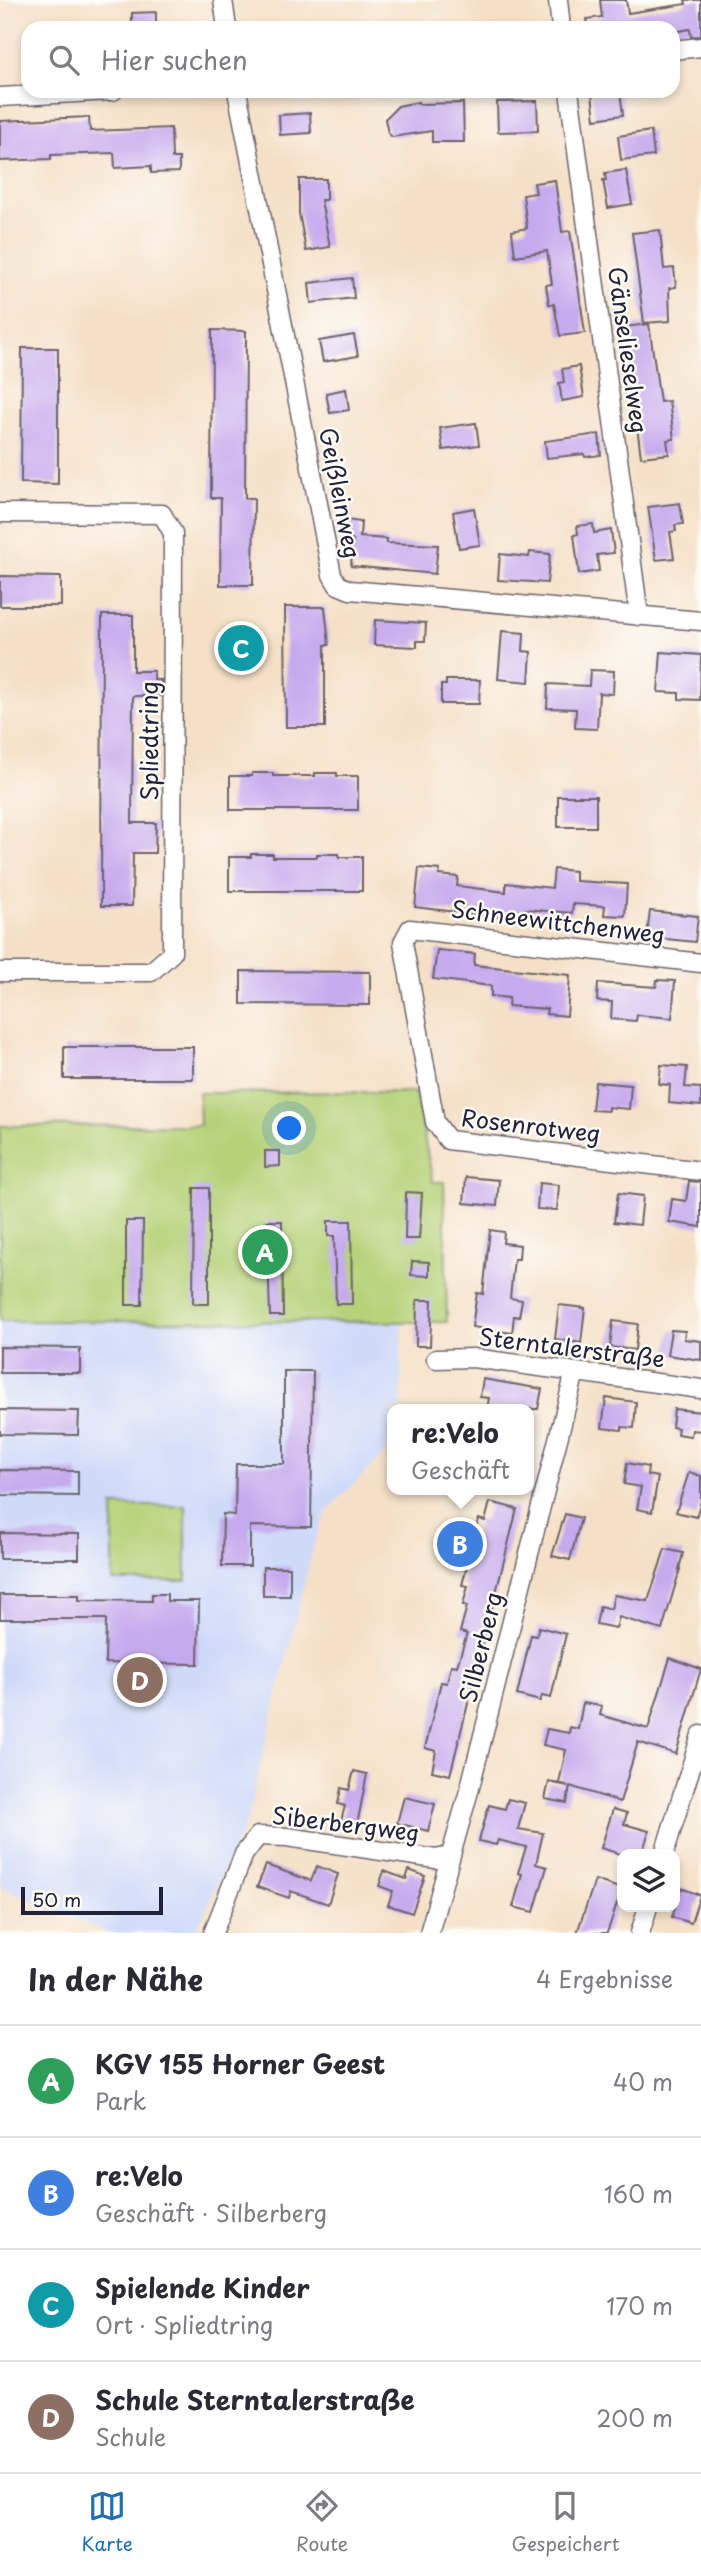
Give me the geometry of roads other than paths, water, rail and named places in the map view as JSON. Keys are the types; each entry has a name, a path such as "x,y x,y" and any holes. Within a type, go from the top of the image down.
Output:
{"street":[{"path":"223,0 226,21"},
{"path":"558,0 560,21"},
{"path":"680,49 701,47"},
{"path":"0,97 21,96"},
{"name":"Geißleinweg","path":"238,98 332,575 338,585 350,590 701,621"},
{"name":"Gänselieselweg","path":"570,98 639,616"},
{"name":"Spliedtring","path":"0,513 162,514 173,533 173,582 172,953 151,972 0,972"},
{"name":"Schneewittchenweg","path":"410,929 701,963"},
{"name":"Rosenrotweg","path":"410,929 403,942 435,1122 447,1140 701,1171"},
{"name":"Sterntalerstraße","path":"436,1359 473,1358 701,1389"},
{"name":"Silberberg","path":"429,1933 466,1802 575,1372"},
{"path":"666,1849 701,1735"},
{"name":"Siberbergweg","path":"213,1933 244,1854 258,1836 287,1837 436,1860 450,1856"},
{"path":"640,1933 646,1912"}],"place":[{"name":"Spielende Kinder","path":"241,648"},
{"name":"KGV 155 Horner Geest","path":"265,1252"},
{"name":"re:Velo","path":"460,1544"},
{"name":"Schule Sterntalerstraße","path":"140,1680"}]}
